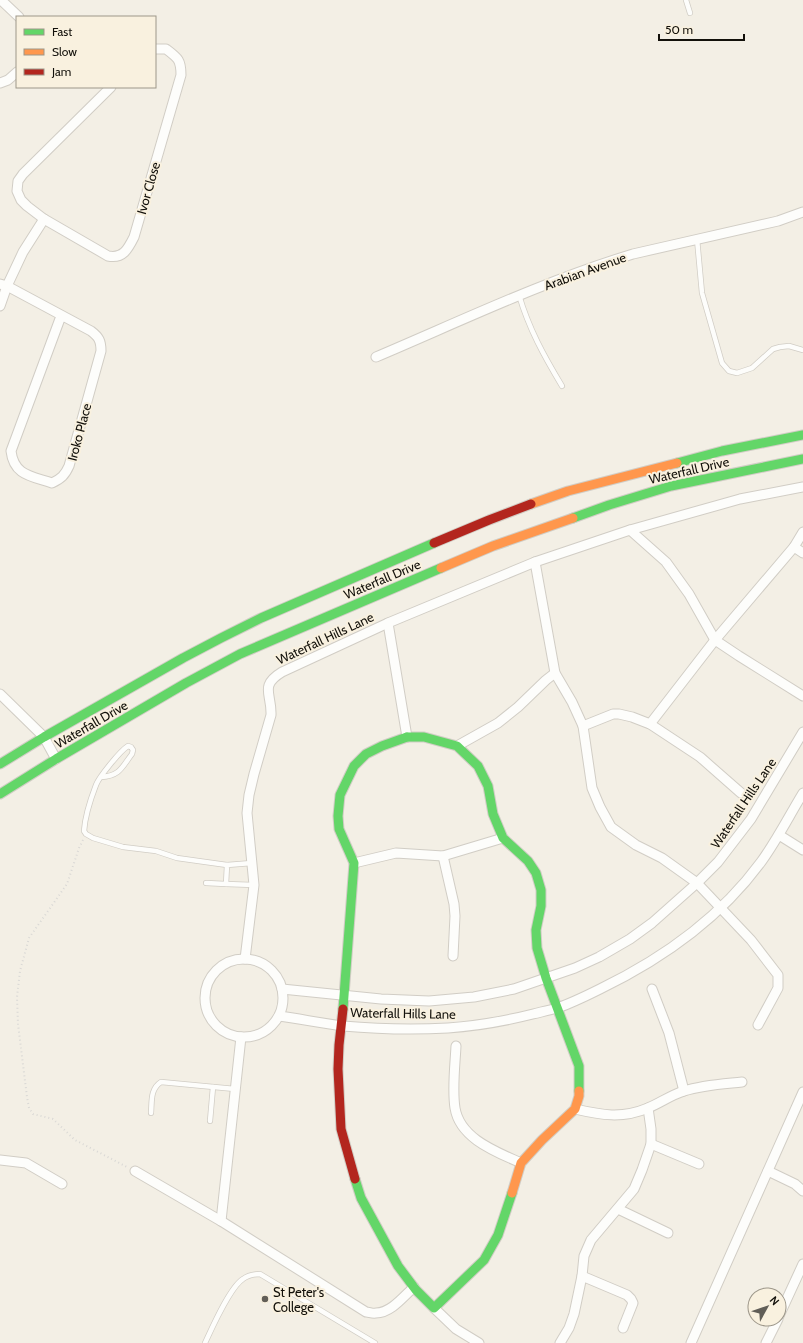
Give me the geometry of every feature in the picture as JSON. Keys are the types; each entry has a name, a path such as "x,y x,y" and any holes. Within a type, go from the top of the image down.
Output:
{"main road":[{"name":"Waterfall Drive","path":"0,764 44,737 183,658 261,618 490,520 568,491 722,451 803,435"},
{"name":"Waterfall Drive","path":"0,794 56,759 186,683 240,654 493,546 609,504 671,486 803,459"},
{"name":"Waterfall Hills Lane","path":"434,1308 414,1287 398,1266 374,1224 361,1198 341,1129 339,1102 339,1045 342,1026 354,863 339,829 338,816 340,795 348,777 354,766 366,754 382,746 407,737 424,737 457,746 478,766 486,780 494,814 504,838 528,861 536,873 542,890 541,906 535,937 546,978 579,1066 579,1096 575,1109"},
{"path":"434,1308 484,1260 498,1235 521,1163 542,1140 575,1109"}],"street":[{"path":"2,0 18,16"},
{"name":"Ivor Close","path":"110,88 22,174 18,181 17,191 21,200 44,219 108,256 116,258 123,254 129,247 134,237 181,75 181,64 174,55 166,49 156,49"},
{"path":"0,82 8,80 16,73"},
{"name":"Arabian Avenue","path":"376,357 520,295 611,260 778,221 803,212"},
{"path":"0,306 3,285 44,219"},
{"name":"Iroko Place","path":"3,285 61,316 94,334 99,338 101,351 69,466 66,474 60,480 52,483 20,472 12,458 11,451 61,316"},
{"name":"Waterfall Hills Lane","path":"245,959 254,885 247,813 249,795 254,774 271,715 268,690 269,683 274,676 388,623 535,562 630,530 740,499 803,487"},
{"path":"630,530 666,562 689,594 715,640 803,696"},
{"path":"650,724 715,640 794,547 803,532"},
{"path":"794,547 803,554"},
{"path":"535,562 555,673 572,702 583,726 592,788 600,807 611,827 636,845 672,864 697,883 751,940 778,975 778,988 758,1025"},
{"name":"Waterfall Hills Lane","path":"388,623 407,737"},
{"path":"457,746 498,723 555,673"},
{"path":"0,694 44,737 56,759"},
{"name":"Waterfall Hills Lane","path":"583,726 613,714 632,717 650,724 700,756 741,793"},
{"name":"Waterfall Hills Lane","path":"282,989 381,999 429,1001 474,997 514,989 575,968 599,957 630,939 664,913 718,862 751,819 803,732"},
{"name":"Waterfall Hills Lane","path":"279,1016 342,1026 407,1029 448,1028 487,1024 557,1008 582,998 651,963 691,934 740,888 761,862 779,835 803,793"},
{"path":"779,835 803,850"},
{"path":"354,863 396,854 443,856 504,838"},
{"path":"443,856 454,904 455,926 453,956"},
{"path":"245,959 264,965 272,972 282,989 282,1003 279,1016 270,1027 259,1034 241,1037 231,1035 219,1029 210,1018 205,1005 205,991 210,978 219,968 231,961 245,959"},
{"path":"652,989 669,1033 684,1091"},
{"path":"221,1221 241,1037"},
{"path":"456,1046 454,1101 455,1110 460,1123 467,1132 492,1150 521,1163"},
{"path":"575,1109 608,1116 626,1114 648,1108 684,1091 707,1086 742,1082"},
{"path":"690,1343 803,1092"},
{"path":"560,1343 569,1328 574,1314 582,1276 584,1256 591,1240 634,1189 642,1170 650,1144 651,1129 648,1108"},
{"path":"650,1144 699,1164"},
{"path":"0,1160 26,1163 62,1184"},
{"path":"135,1171 221,1221 366,1312 377,1314 385,1311 396,1304 414,1287"},
{"path":"768,1171 796,1184 803,1191"},
{"path":"618,1209 668,1232"},
{"path":"787,1299 803,1264"},
{"path":"582,1276 627,1294 631,1299 633,1303 623,1328"},
{"name":"Waterfall Hills Lane","path":"434,1308 456,1328 479,1343"},
{"path":"766,1343 774,1327"}],"lane":[{"path":"686,0 690,12"},
{"path":"697,239 702,294 722,363 729,370 737,373 752,368 773,349 789,346 803,350"},
{"path":"520,295 525,315 541,352 562,386"},
{"path":"101,777 110,776 117,773 132,754 133,750 131,747 128,746 122,750 101,777 96,784 84,831 93,838 123,847 156,851 177,858 227,865 252,863"},
{"path":"226,884 227,865"},
{"path":"206,883 254,885"},
{"path":"151,1113 153,1090 156,1085 161,1082 235,1089"},
{"path":"210,1121 213,1087"},
{"path":"204,1343 232,1291 242,1279 252,1274 260,1274 375,1343"}],"path":[{"path":"86,834 79,848 67,884 29,938 20,971 17,997 18,1024 27,1097 29,1108 33,1114 53,1119 75,1140 135,1171"}],"traffic: fast":[{"path":"677,463 722,451 803,435"},
{"path":"573,518 671,486 803,459"},
{"path":"0,764 44,737 221,638 261,618 434,543"},
{"path":"0,794 56,759 186,683 240,654 441,568"},
{"path":"407,737 424,737 457,746 478,766 488,786 493,814 503,838 528,861 536,873 541,890 541,906 536,930 537,948 546,978 579,1066 579,1091"},
{"path":"343,1009 354,863 339,829 338,816 340,795 354,766 366,754 382,746 407,737"},
{"path":"355,1179 361,1198 398,1266 416,1290 434,1308 484,1260 498,1235 512,1193"}],"traffic: slow":[{"path":"531,504 568,491 677,463"},
{"path":"441,568 493,546 573,518"},
{"path":"512,1193 521,1163 542,1140 575,1109 579,1091"}],"traffic: jam":[{"path":"434,543 531,504"},
{"path":"343,1009 338,1069 341,1129 355,1179"}],"place":[{"name":"St Peter's College","path":"265,1299"}]}
